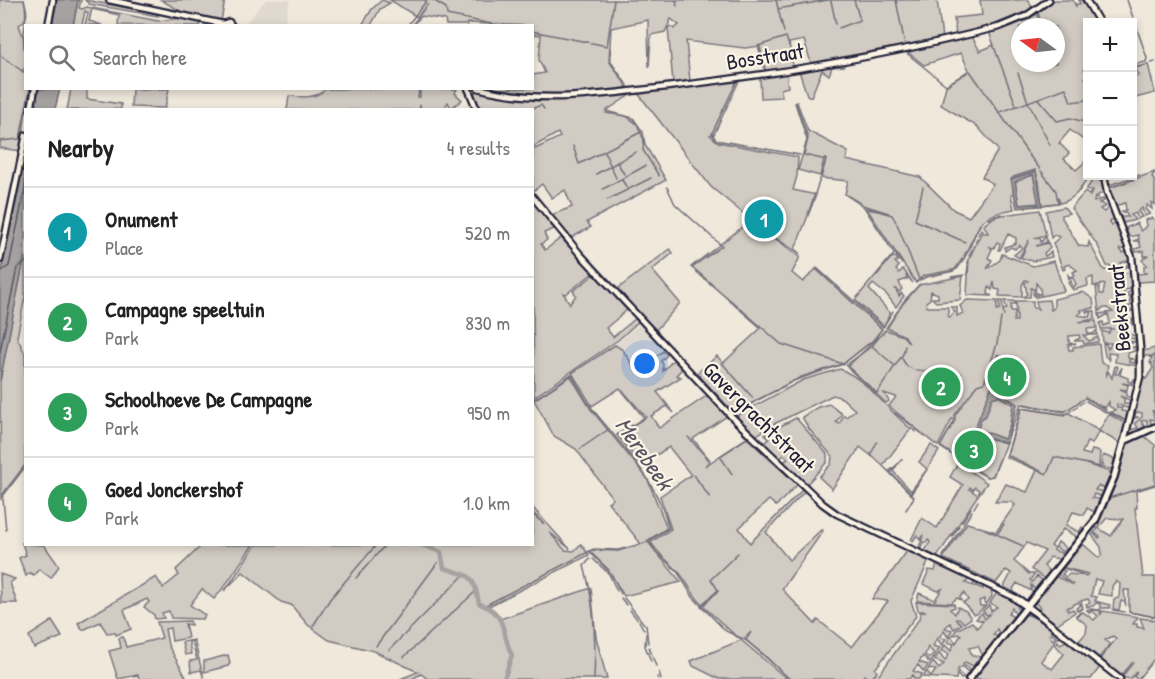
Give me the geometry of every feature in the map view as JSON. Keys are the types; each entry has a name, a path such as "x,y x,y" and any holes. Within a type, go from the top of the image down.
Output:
{"main road":[{"path":"969,679 1088,532 1101,511 1124,441 1155,427"}],"street":[{"path":"48,24 53,0"},
{"path":"109,0 218,24"},
{"name":"Bosstraat","path":"487,90 510,95 560,98 764,75 999,27 1026,16 1049,0"},
{"path":"1086,0 1097,18"},
{"path":"31,108 35,90"},
{"path":"469,90 476,108"},
{"path":"0,260 24,145"},
{"name":"Beekstraat","path":"1105,180 1107,192 1132,257 1141,358 1138,385 1124,441"},
{"name":"Gavergrachtstraat","path":"534,198 596,272 737,423 823,504 837,514 1012,596 1120,679"}],"shaded area":[{"path":"0,0 24,0 26,16 19,25 24,39 24,90 33,90 29,108 24,108 21,151 0,148"},
{"path":"78,0 81,0 79,8 82,9 87,7 158,21 181,18 201,22 200,24 118,24 119,15 92,9 89,21 99,24 85,24 88,13 85,11 82,24 73,24"},
{"path":"85,0 156,13 158,16 89,4"},
{"path":"161,0 225,0 221,21 182,12"},
{"path":"266,0 290,0 284,24 245,24"},
{"path":"382,0 390,3 380,9 372,24 363,24 372,9"},
{"path":"390,0 937,0 942,38 811,63 804,40 789,43 793,66 765,72 760,46 745,48 686,41 690,81 673,83 668,28 671,26 674,29 679,25 671,19 665,32 651,35 649,68 648,20 611,28 609,61 628,88 577,93 526,93 500,90 534,90 534,75 545,73 539,60 541,35 534,34 534,24 446,24 445,20 422,16 413,24 428,4 417,17"},
{"path":"980,0 1029,0 1032,9 984,29 956,35 954,18 982,15"},
{"path":"1055,0 1073,0 1076,7 1076,4 1080,4 1079,0 1083,0 1094,18 1083,18 1083,138 1070,130 1059,143 1069,153 1064,159 1076,170 1083,164 1083,180 1086,180 1070,199 1060,203 1058,197 1058,203 1042,205 1035,170 1013,177 1013,194 1011,195 1014,209 988,218 981,224 965,258 957,269 923,276 916,283 867,209 889,213 863,205 845,194 848,181 821,178 826,159 824,159 820,176 798,170 807,140 795,103 797,102 808,131 848,152 846,160 920,177 954,210 969,217 993,184 982,177 998,150 978,127 941,105 946,86 969,70 961,53 924,65 905,50 972,37 980,51 994,45 989,32 1011,26 1011,72 1065,72 1065,18 1040,18 1038,12"},
{"path":"843,62 844,66 832,67 829,75 822,70 811,97 807,95 799,71"},
{"path":"1148,64 1155,93 1137,98 1137,68"},
{"path":"786,73 788,87 781,89 782,97 761,98 760,78"},
{"path":"739,81 714,134 710,135 718,142 798,157 797,176 793,190 816,195 795,249 800,254 761,228 800,257 792,273 803,282 816,269 882,329 873,340 843,364 801,377 734,413 697,373 717,356 723,363 761,328 691,267 750,219 711,187 637,92"},
{"path":"71,90 87,90 87,99 121,104 121,108 67,108"},
{"path":"132,90 169,90 165,108 131,107"},
{"path":"325,90 419,90 418,97 420,97 420,90 456,90 455,93 462,100 451,108 448,102 445,108 421,108 420,105 419,108 287,108 289,96 313,96"},
{"path":"477,91 537,101 633,93 606,111 633,118 643,132 645,145 666,180 587,222 591,227 569,239 551,215 572,207 565,190 552,198 542,184 534,190 534,150 560,137 558,133 534,146 534,108 480,108 473,94"},
{"path":"1155,172 1152,177 1155,182 1155,205 1151,202 1152,209 1147,205 1145,209 1150,214 1144,216 1142,208 1138,211 1142,217 1137,219 1136,213 1131,215 1135,220 1123,223 1121,217 1128,217 1122,212 1126,210 1125,203 1115,206 1109,188"},
{"path":"1035,175 1039,203 1019,205 1015,180"},
{"path":"1093,180 1102,182 1106,196 1103,193 1098,195 1098,199 1095,196 1094,202 1106,198 1108,203 1106,200 1099,203 1106,206 1100,209 1104,212 1110,206 1115,218 1109,222 1112,226 1116,220 1127,249 1120,249 1123,253 1128,251 1130,266 1123,268 1128,264 1127,261 1120,263 1122,268 1107,266 1098,246 1071,208 1085,192 1090,196 1090,193 1092,194 1093,190 1086,190"},
{"path":"534,203 554,229 544,233 547,240 541,244 545,250 561,238 593,273 566,294 563,293 570,304 576,295 573,291 595,274 627,310 606,328 613,337 635,319 638,322 618,340 534,397"},
{"path":"1064,207 1069,213 1062,215 1062,218 1079,246 1088,247 1089,242 1104,270 1131,273 1132,289 1124,290 1124,295 1132,291 1132,295 1122,297 1126,302 1130,302 1130,297 1132,297 1133,305 1125,308 1134,311 1122,312 1123,320 1135,319 1135,324 1132,325 1132,320 1129,321 1129,325 1124,326 1124,329 1130,334 1119,335 1136,335 1136,339 1126,337 1127,342 1137,341 1127,345 1128,350 1135,346 1135,351 1128,353 1128,358 1134,359 1129,362 1135,363 1135,360 1138,360 1137,366 1115,362 1116,354 1108,353 1109,360 1105,356 1103,344 1106,344 1108,349 1111,344 1116,343 1103,343 1102,331 1109,333 1110,329 1101,329 1100,323 1103,322 1104,326 1110,323 1108,314 1100,319 1099,314 1113,312 1102,308 1099,312 1096,287 1099,287 1100,294 1103,294 1105,284 1093,286 1093,277 1087,279 1088,286 1073,290 1068,283 1071,281 1073,287 1076,284 1073,278 1069,279 1068,275 1070,277 1075,275 1073,272 1077,270 1069,264 1064,266 1063,270 1053,243 1060,237 1054,235 1051,238 1046,211"},
{"path":"1040,210 1046,235 1034,238 1040,238 1041,242 1046,236 1047,242 1036,246 1048,243 1050,248 1044,253 1045,256 1051,252 1052,257 1033,261 1021,258 1029,240 1019,258 1014,255 1022,248 1019,245 1015,249 1011,247 1005,251 1005,247 1016,243 1016,238 1008,234 1000,250 998,250 1000,244 997,242 994,248 990,247 992,249 988,258 992,260 987,269 1000,260 1002,254 1033,266 1054,261 1064,291 1037,297 1037,293 1041,295 1036,283 1035,297 1034,289 1031,288 1030,297 1023,297 1027,294 1025,283 1028,281 1025,280 1022,285 1022,297 999,296 1000,290 995,289 994,282 992,290 989,287 988,294 992,296 967,295 969,259 983,229 983,233 988,233 984,225 995,216"},
{"path":"1152,218 1155,221 1155,281 1138,282 1137,274 1148,273 1144,273 1144,266 1147,265 1142,260 1147,256 1144,256 1144,251 1136,252 1135,249 1141,247 1139,241 1133,241 1139,239 1138,235 1129,237 1126,228 1137,223 1141,231 1146,226 1145,220"},
{"path":"670,249 673,253 652,270 680,303 655,331 616,290"},
{"path":"896,257 898,261 895,262 899,266 896,270 899,273 903,269 913,283 906,275 907,279 899,282 902,289 899,292 895,288 899,296 901,293 904,296 896,307 887,295 873,284 869,289 890,313 884,326 855,300 890,258"},
{"path":"24,259 24,302 17,337 24,352 24,468 1,499 0,381"},
{"path":"963,276 960,300 936,302 932,298 938,298 938,294 931,291 930,299 926,302 927,307 948,307 950,317 955,312 951,307 957,307 957,316 963,313 960,306 967,300 997,301 997,310 1000,309 999,301 1002,301 1003,310 1007,309 1004,301 1015,301 1015,304 1011,304 1011,311 1015,311 1014,321 1017,321 1016,301 1033,301 1033,308 1038,309 1036,301 1049,300 1051,310 1054,308 1054,299 1083,292 1093,299 1094,308 1080,310 1082,312 1078,315 1090,317 1092,311 1095,311 1095,319 1079,322 1096,321 1097,328 1087,329 1088,334 1093,334 1097,330 1097,335 1083,335 1089,341 1098,337 1098,342 1084,344 1083,341 1074,341 1080,338 1079,335 1069,336 1069,343 1076,344 1068,345 1069,350 1073,350 1073,347 1099,344 1101,363 1108,365 1106,377 1108,371 1112,378 1115,366 1118,367 1115,374 1118,374 1122,367 1120,375 1128,378 1128,381 1132,383 1134,379 1137,380 1135,385 1122,383 1128,385 1127,390 1120,389 1127,392 1126,396 1132,398 1131,401 1120,396 1124,399 1124,404 1131,404 1129,409 1117,404 1117,408 1122,408 1121,411 1128,412 1126,421 1111,412 1115,410 1109,406 1109,402 1105,408 1085,398 1064,412 1021,404 993,476 987,477 940,447 955,420 952,419 938,446 889,406 896,397 884,393 889,401 886,403 847,367 886,330 903,336 909,343 905,336 887,328 904,301 919,285"},
{"path":"640,324 665,349 639,372 614,345"},
{"path":"615,345 623,350 637,372 663,351 667,355 661,361 663,371 674,359 683,368 676,375 681,377 657,392 674,413 667,406 651,416 659,428 708,395 727,416 693,439 710,460 705,466 747,438 798,484 776,506 769,500 739,528 750,543 802,490 800,486 805,491 766,532 789,560 822,529 823,531 782,589 815,624 818,620 852,647 888,601 872,599 908,550 929,560 911,601 916,616 875,669 877,672 871,679 866,679 865,675 860,679 790,679 746,640 751,632 744,639 737,637 703,606 719,590 702,604 680,574 656,550 651,542 671,529 660,496 691,475 669,447 641,465 617,435 644,418 620,388 592,406 572,373"},
{"path":"1155,348 1155,356 1143,356 1143,351"},
{"path":"1155,356 1155,413 1152,410 1155,420 1150,419 1152,426 1147,429 1147,420 1141,421 1146,429 1130,437 1129,430 1138,428 1135,423 1142,417 1142,413 1136,412 1135,417 1139,417 1132,419 1143,374 1146,379 1153,368 1151,364 1153,363 1150,363 1152,358 1149,357"},
{"path":"840,369 860,380 911,429 883,465 860,447 832,489 819,477 831,464 832,456 802,417 818,407 829,404 842,414 836,422 839,424 844,415 846,417 855,410 842,398 833,395 770,426 754,437 738,420 738,415 803,380"},
{"path":"570,375 590,408 647,478 667,528 647,541 681,582 624,596 610,573 589,551 594,549 618,550 641,544 608,502 613,499 576,449 554,436 534,400"},
{"path":"1022,408 1069,413 1099,431 1092,444 1087,442 1082,453 1090,455 1092,450 1100,452 1099,465 1103,465 1101,463 1103,455 1117,460 1114,470 1086,464 1113,473 1107,490 1098,486 1095,490 1106,492 1104,498 1094,494 1092,498 1103,500 1100,509 1096,509 1100,510 1098,514 1087,508 1084,515 1073,512 1066,525 1079,532 1082,527 1086,530 1080,539 1063,529 1051,546 1055,548 1053,550 1061,553 1062,558 1066,555 1058,564 1059,559 1050,557 1044,566 1051,573 1046,580 1031,569 1045,551 1027,543 1014,561 1029,574 1035,574 1030,580 1032,582 1037,576 1043,581 1035,590 1031,585 1031,591 1017,583 1013,589 1015,593 1004,587 1011,573 1006,570 996,583 943,558 967,523 996,532 1015,505 1011,502 995,502 1006,484 1027,492 1037,470 1006,457"},
{"path":"1109,414 1126,424 1121,444 1099,431"},
{"path":"796,418 827,454 827,462 807,484 781,463 788,459 784,455 778,460 759,442 761,438 765,443 769,439 765,434"},
{"path":"1143,435 1155,445 1155,485 1136,491 1137,508 1135,508 1143,577 1155,577 1155,617 1129,612 1129,590 1124,590 1126,606 1125,602 1121,601 1119,610 1113,609 1114,599 1119,598 1120,584 1116,581 1112,586 1112,596 1098,594 1102,581 1095,579 1091,596 1097,597 1095,601 1110,605 1110,608 1100,608 1100,604 1096,603 1087,607 1086,604 1090,603 1088,599 1081,601 1083,608 1077,611 1076,608 1081,605 1079,602 1067,608 1068,611 1073,609 1075,612 1057,624 1038,610 1040,608 1033,600 1047,589 1055,576 1074,585 1056,573 1060,569 1065,571 1062,574 1066,577 1069,574 1087,576 1063,568 1083,544 1099,558 1102,554 1101,547 1092,535 1094,533 1098,538 1100,537 1094,532 1097,530 1095,524 1105,509 1128,443","holes":["1107,518 1123,519 1111,536 1098,528"]},
{"path":"931,445 939,451 911,494 889,471 897,465 893,471 911,491 927,469 919,462"},
{"path":"958,463 987,483 979,494 979,490 975,487 973,490 970,487 969,489 978,495 937,557 925,551 930,542 928,540 926,543 923,542 921,548 919,547 924,535 920,540 917,535 913,541 911,540 922,518 937,528 963,485 950,477"},
{"path":"534,509 570,549 549,532 565,550 574,551 581,544 589,555 489,606 500,619 591,588 596,637 607,679 428,679 421,674 412,679 400,679 418,672 374,651 329,640 308,625 291,605 281,602 243,572 224,591 255,546 534,546 534,516 544,524 534,514"},
{"path":"24,542 24,546 45,546 59,566 51,578 39,569 34,575 30,573 26,576 19,558 26,555 22,543"},
{"path":"1058,542 1066,548 1062,552 1055,548"},
{"path":"199,546 252,546 214,599 202,589 190,605 205,615 203,619 171,618 169,611 162,613 164,618 155,619 154,615 144,607 149,602 147,599 124,610 131,629 116,635 115,632 107,633 100,622 83,630 78,623 156,577 163,588 179,575 176,570"},
{"path":"937,563 971,578 965,583 974,586 973,579 980,583 976,586 983,589 983,584 991,588 992,596 986,605 984,599 979,601 980,606 985,606 977,614 973,614 963,602 968,600 964,593 960,597 961,600 957,598 951,603 917,601 919,593 935,600 942,589 938,591 923,584 929,570 935,571"},
{"path":"0,574 15,579 10,583 17,603 1,603"},
{"path":"998,591 1016,604 1019,611 1016,615 1012,608 1008,614 1014,617 1000,635 997,629 993,635 998,636 983,656 978,646 969,648 972,655 980,657 973,666 965,662 963,665 970,669 968,672 962,667 958,669 958,672 965,678 961,679 957,674 956,679 923,677 927,671 931,677 936,670 928,669 933,662 939,669 944,664 934,660 939,653 945,661 949,654 941,651 945,645 951,651 954,644 947,642 951,636 956,643 961,635 953,635 956,630 972,622 977,628 983,621 976,619 982,613 985,619 990,614 986,615 983,611 989,605 991,611 997,607 990,603"},
{"path":"916,602 954,604 955,607 950,609 955,614 958,607 966,611 971,618 964,623 959,618 956,619 962,624 954,629 950,623 945,628 952,630 948,637 944,631 939,637 946,639 942,646 937,638 933,646 940,648 935,655 928,647 925,655 929,658 934,656 930,663 923,656 919,662 928,665 924,672 918,665 913,671 922,674 919,679 914,679 913,675 909,679 876,679 919,619 920,613 926,611 918,611"},
{"path":"1087,610 1101,611 1100,615 1103,611 1138,617 1133,624 1137,624 1137,627 1144,628 1140,618 1155,620 1155,658 1138,679 1134,677 1137,671 1130,679 1122,677 1133,662 1121,676 1100,659 1116,639 1113,636 1105,640 1110,644 1099,658 1079,641 1086,633 1087,625 1076,616 1083,612 1094,620 1098,616"},
{"path":"1026,613 1054,629 1049,635 1053,640 1056,637 1052,634 1055,630 1061,633 1041,661 1052,669 1064,654 1055,645 1058,641 1060,644 1066,641 1066,638 1100,667 1091,679 971,679"},
{"path":"52,621 62,637 34,648 29,636"},
{"path":"190,621 191,625 185,624 188,638 172,641 170,628 165,629 168,645 187,679 139,679 138,675 118,679 109,651 121,648 119,638 123,637 126,647 162,638 157,622"},
{"path":"194,640 204,679 201,670 191,672 190,661 197,660 192,641 189,642 191,654 185,655 182,642"},
{"path":"741,640 787,679 719,679 693,666 691,661"},
{"path":"228,655 230,663 228,666 204,672 204,661"}],"water":[{"path":"57,0 78,0 73,24 52,24"},
{"path":"39,90 60,90 55,108 34,108"},
{"path":"24,159 24,259 0,381 0,279"},
{"path":"1036,171 1042,206 1039,206 1033,174 1015,182 1019,205 1037,204 1038,206 1017,208 1011,179"},
{"path":"998,354 1003,357 999,368 1007,374 1000,383 1000,392 1017,404 1006,443 980,436 974,430 992,385 997,368 995,359","holes":["998,396 1013,404 1010,424 1004,439 978,429 981,419 986,416 992,398"]}],"waterway":[{"path":"24,0 25,24"},
{"path":"409,24 427,0"},
{"path":"433,0 446,8 447,15 492,24"},
{"path":"534,31 607,46 614,0"},
{"path":"676,0 677,6"},
{"path":"776,0 778,8"},
{"path":"784,32 778,9 828,0"},
{"path":"839,28 860,20 854,0"},
{"path":"896,0 905,45"},
{"path":"1037,12 1053,0"},
{"path":"1127,0 1133,18"},
{"path":"831,1 836,24"},
{"path":"1091,13 1094,18"},
{"path":"999,30 1011,25"},
{"path":"1137,29 1147,58 1146,62 1137,64"},
{"path":"979,35 986,33"},
{"path":"766,72 758,46 786,37 789,46"},
{"path":"954,41 969,37"},
{"path":"928,41 939,39"},
{"path":"921,42 926,41"},
{"path":"939,44 952,41"},
{"path":"24,42 24,49"},
{"path":"910,44 919,43"},
{"path":"993,44 1016,105"},
{"path":"844,57 902,46"},
{"path":"610,48 611,62 629,88"},
{"path":"904,51 946,85 968,72"},
{"path":"0,55 22,71"},
{"path":"811,64 841,58"},
{"path":"1151,63 1155,62"},
{"path":"799,66 809,64"},
{"path":"779,69 796,66"},
{"path":"1137,67 1141,66"},
{"path":"24,69 22,71 24,72"},
{"path":"970,71 1027,152"},
{"path":"786,73 737,81 712,133 716,140 800,155"},
{"path":"1018,73 1028,102 1050,145"},
{"path":"674,89 732,82"},
{"path":"673,84 684,83"},
{"path":"651,86 670,84"},
{"path":"632,88 649,87"},
{"path":"998,113 1066,88 1071,102 1083,100"},
{"path":"596,93 628,89"},
{"path":"26,108 30,90"},
{"path":"473,94 478,106"},
{"path":"468,95 471,102"},
{"path":"591,98 611,96"},
{"path":"1038,99 1057,121 1070,118 1083,122"},
{"path":"796,103 808,138 804,155 826,160 821,176"},
{"path":"534,108 541,105 544,109"},
{"path":"606,113 626,116 637,124 644,140 643,150 659,176"},
{"path":"0,141 20,139 24,119"},
{"path":"573,146 579,164 641,132"},
{"path":"604,151 616,178"},
{"path":"596,174 636,152"},
{"path":"1028,154 1040,169"},
{"path":"617,162 624,174"},
{"path":"603,189 645,166"},
{"path":"1041,171 1056,191 1058,203"},
{"path":"607,200 651,178"},
{"path":"808,214 820,179"},
{"path":"622,180 627,188"},
{"path":"1079,191 1086,180"},
{"path":"1108,180 1109,185 1124,180"},
{"path":"1111,187 1131,180"},
{"path":"667,187 675,204 722,246 692,267 781,344 843,364"},
{"path":"923,187 915,220 965,242"},
{"path":"534,194 543,205"},
{"path":"846,195 864,207 894,253"},
{"path":"1042,205 1055,203"},
{"path":"544,206 549,213"},
{"path":"866,207 892,215 896,222"},
{"path":"540,210 556,230"},
{"path":"989,219 1002,214"},
{"path":"897,224 919,279"},
{"path":"964,256 980,224"},
{"path":"978,235 982,227"},
{"path":"557,231 561,235"},
{"path":"562,237 574,250"},
{"path":"975,242 977,238"},
{"path":"574,243 591,262"},
{"path":"969,256 972,249"},
{"path":"877,275 895,253 902,264"},
{"path":"916,282 926,277 954,271 963,258"},
{"path":"968,259 968,264"},
{"path":"593,264 609,282"},
{"path":"967,274 968,266"},
{"path":"817,268 883,327 893,311"},
{"path":"793,381 843,364 874,340 882,329 816,269"},
{"path":"595,274 607,287"},
{"path":"951,277 964,275"},
{"path":"610,282 615,289"},
{"path":"900,307 920,284"},
{"path":"609,288 612,293"},
{"path":"616,297 626,308"},
{"path":"628,309 639,321"},
{"path":"886,328 897,312"},
{"path":"975,470 940,446 955,420 955,415 977,385 984,383 997,344 1001,318"},
{"path":"885,330 872,346 846,365 877,393 903,354 905,346"},
{"path":"872,346 894,365"},
{"path":"674,352 695,373"},
{"path":"901,357 912,369"},
{"path":"722,363 753,398"},
{"path":"915,370 961,374"},
{"name":"Merebeek","path":"534,398 572,375 591,407 638,465 656,494 669,528 649,541 656,552 677,571 693,597 726,631 745,640 789,679"},
{"path":"696,375 727,409"},
{"path":"780,388 789,383"},
{"path":"757,400 777,390"},
{"path":"617,435 646,417 623,391"},
{"path":"704,391 722,410"},
{"path":"1085,397 1106,410"},
{"path":"1052,410 1066,411 1080,401"},
{"path":"1086,401 1113,416"},
{"path":"745,407 754,402"},
{"path":"1008,451 1021,408 1065,415 1083,402"},
{"path":"1024,404 1049,409"},
{"path":"735,412 743,408"},
{"path":"723,411 745,435"},
{"path":"1109,412 1123,420"},
{"path":"895,413 921,433"},
{"path":"911,428 916,432"},
{"path":"580,449 609,429"},
{"path":"688,437 708,459"},
{"path":"736,445 747,438 768,458"},
{"path":"877,442 871,454 914,497 906,510"},
{"path":"732,474 720,456 734,447"},
{"path":"977,471 987,477 993,476 1002,454"},
{"path":"1007,455 1047,474 1054,457 1092,465"},
{"path":"769,459 797,484"},
{"path":"891,472 902,459"},
{"path":"1094,466 1099,467"},
{"path":"2,495 24,467"},
{"path":"694,475 710,498"},
{"path":"1114,484 1109,498 1155,484"},
{"path":"911,493 917,485"},
{"path":"799,486 817,502"},
{"path":"3,499 6,530"},
{"path":"974,508 978,501"},
{"path":"819,503 830,514"},
{"path":"962,522 971,508"},
{"path":"963,525 972,511"},
{"path":"838,518 854,525"},
{"path":"860,522 889,536"},
{"path":"998,533 1004,524"},
{"path":"856,526 878,536"},
{"path":"952,537 959,526"},
{"path":"943,556 962,527"},
{"path":"985,529 1023,546"},
{"path":"880,537 894,543"},
{"path":"484,606 592,550 618,551 648,542"},
{"path":"313,626 330,599 375,546"},
{"path":"356,578 384,546"},
{"path":"424,546 441,552 444,568 470,578 475,586 479,603 492,610 500,620 512,655 504,679"},
{"path":"1075,553 1078,549"},
{"path":"591,553 609,570"},
{"path":"701,606 718,590 711,579 738,553"},
{"path":"1069,560 1072,557"},
{"path":"590,559 584,566 594,622 594,679"},
{"path":"593,559 609,574 617,591"},
{"path":"1063,567 1068,561"},
{"path":"376,646 438,562"},
{"path":"949,562 972,573"},
{"path":"1061,567 1088,574"},
{"path":"612,575 621,594"},
{"path":"976,575 986,579"},
{"path":"389,650 462,577"},
{"path":"991,582 996,584"},
{"path":"404,657 475,592"},
{"path":"621,598 626,605"},
{"path":"624,598 644,624"},
{"path":"1077,611 1082,609"},
{"path":"630,610 637,619"},
{"path":"1087,610 1101,610"},
{"path":"1113,610 1125,612"},
{"path":"1076,615 1081,612"},
{"path":"1129,612 1151,616"},
{"path":"1025,614 1040,619"},
{"path":"639,621 644,630"},
{"path":"646,625 648,643"},
{"path":"646,634 645,646 651,661"},
{"path":"649,647 656,666"},
{"path":"1108,666 1111,669"},
{"path":"1114,671 1119,675"},
{"path":"659,672 661,679"}],"place":[{"name":"Onument","path":"764,219"},
{"name":"Goed Jonckershof","path":"1007,377"},
{"name":"Campagne speeltuin","path":"941,387"},
{"name":"Schoolhoeve De Campagne","path":"974,450"}]}
